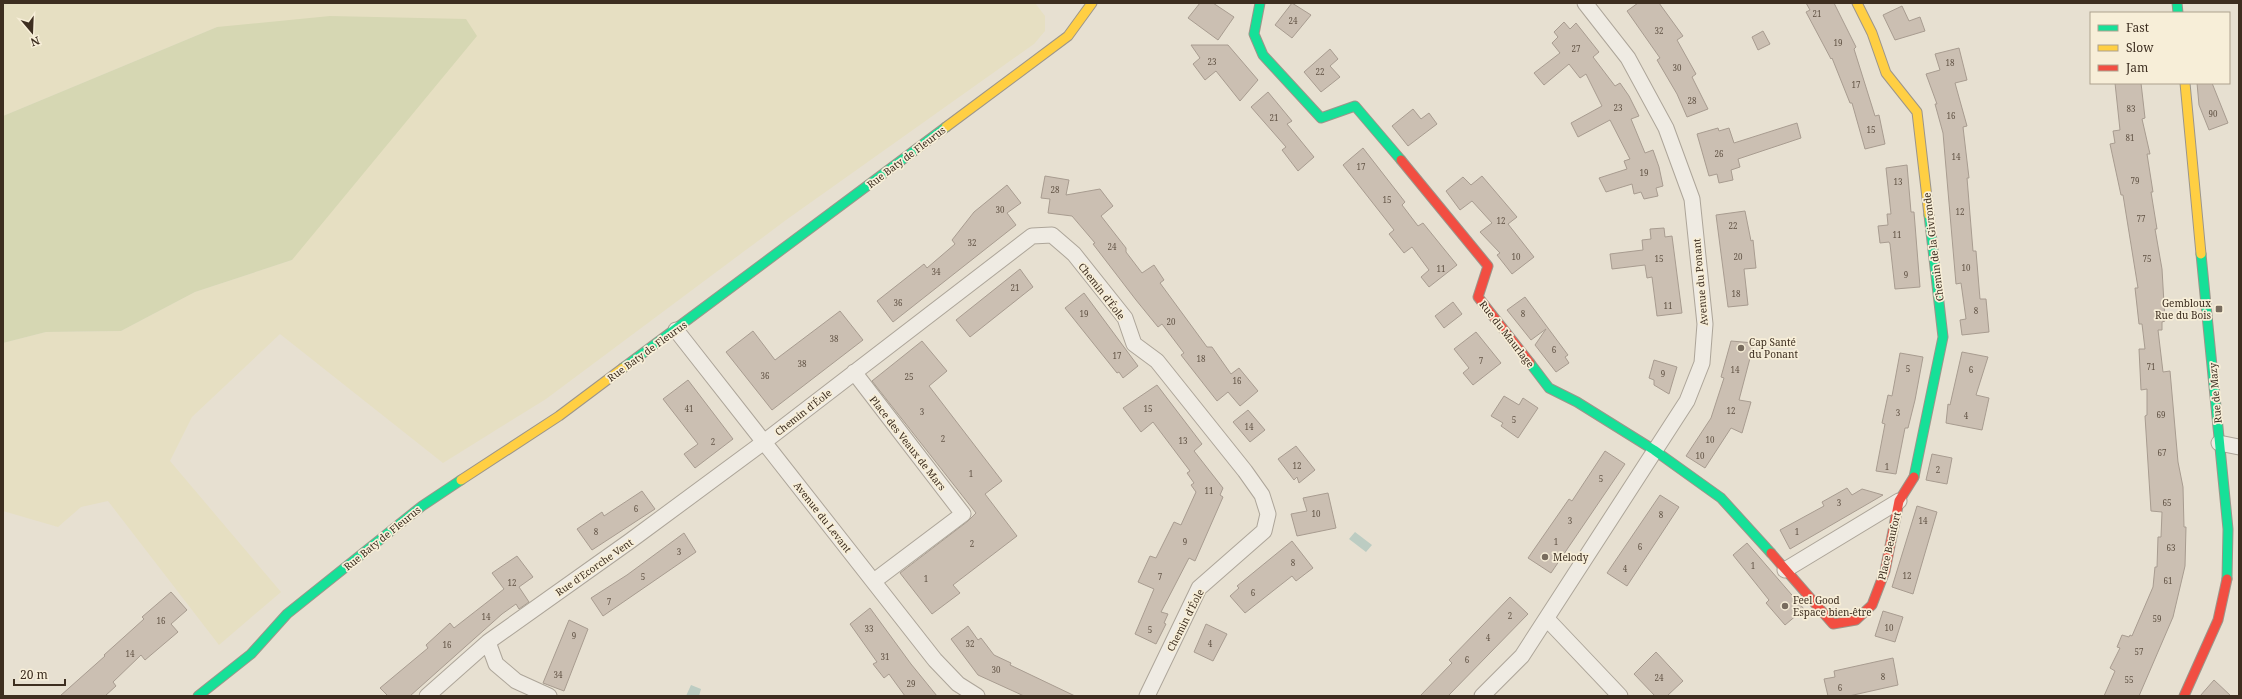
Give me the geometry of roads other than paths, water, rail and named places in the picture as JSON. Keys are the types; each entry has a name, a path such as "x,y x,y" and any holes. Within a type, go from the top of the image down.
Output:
{"street":[{"name":"Rue Baty de Fleurus","path":"198,696 251,654 287,614 422,506 559,416 1068,36 1092,3"},
{"name":"Rue du Maurlage","path":"1260,3 1254,34 1263,55 1321,118 1355,106 1370,123 1488,266 1478,297 1549,388 1577,402 1654,450 1721,498 1755,534 1785,570"},
{"name":"Avenue du Ponant","path":"1547,619 1654,450 1687,401 1702,363 1705,324 1692,199 1666,128 1628,58 1585,3"},
{"name":"Chemin de la Givronde","path":"1857,3 1872,33 1886,74 1917,112 1943,337 1915,475 1899,501"},
{"name":"Rue de Mazy","path":"2184,696 2216,626 2225,593 2228,558 2228,529 2185,84"},
{"name":"Chemin d'Éole","path":"764,442 1032,236 1052,235 1074,254 1125,318 1134,344 1157,361 1245,471 1262,495 1268,514 1264,531 1199,588 1147,696"},
{"name":"Avenue du Levant","path":"676,330 935,660 958,684 977,696"},
{"name":"Place des Veaux de Mars","path":"854,372 963,514 874,582"},
{"name":"Rue d'Ecorche Vent","path":"427,696 488,642 630,541 764,442"},
{"path":"2220,443 2239,447"},
{"name":"Place Beaufort","path":"1899,501 1884,571 1872,605 1856,620 1833,624 1785,570 1899,501"},
{"path":"1482,696 1522,656 1547,619 1620,696"},
{"path":"488,642 496,664 516,681 549,696"}],"place":[{"name":"Gembloux Rue du Bois","path":"2219,309"},
{"name":"Cap Santé du Ponant","path":"1741,348"},
{"name":"Melody","path":"1545,557"},
{"name":"Feel Good Espace bien-être","path":"1785,606"}]}
